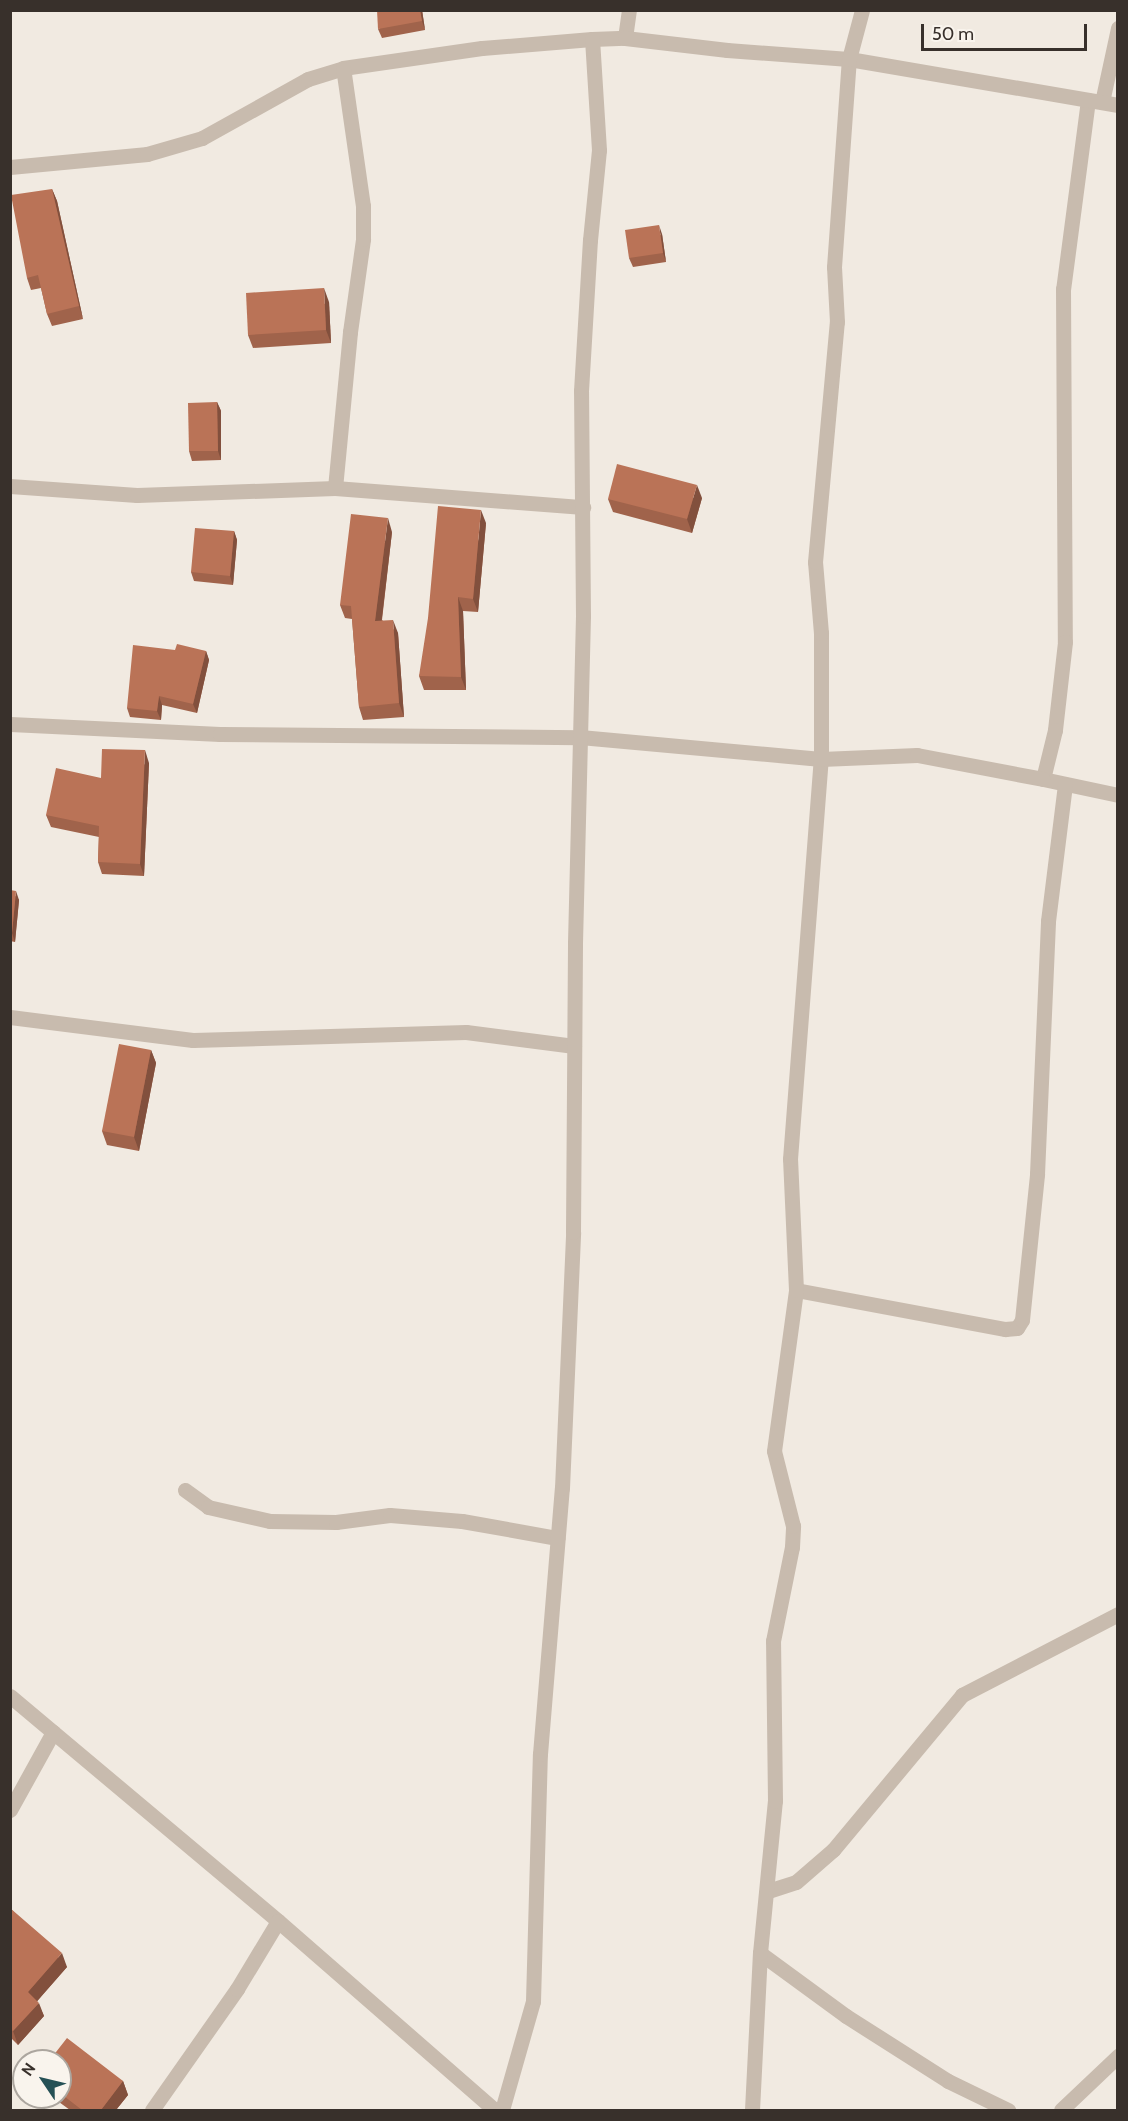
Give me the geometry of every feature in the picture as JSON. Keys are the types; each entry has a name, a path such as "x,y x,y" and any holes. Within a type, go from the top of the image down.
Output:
{"street":[{"path":"625,38 629,10"},
{"path":"752,2110 760,1953 768,1891 775,1801 773,1641 793,1536 793,1526 774,1451 796,1290 790,1159 821,759 821,633 815,562 837,322 834,267 849,59 862,10"},
{"path":"1043,779 1055,730 1065,642 1063,289 1118,28"},
{"path":"10,167 147,154 202,138 308,79 344,68 482,48 592,39 625,38 727,50 849,59 1103,102"},
{"path":"502,2110 533,2001 540,1754 557,1538 573,1232 583,507 582,357 599,150 592,39"},
{"path":"335,488 350,332 363,239 363,206 344,68"},
{"path":"10,486 137,495 335,488 583,507"},
{"path":"10,724 220,734 580,737 821,759 916,755 1118,795"},
{"path":"796,1290 1005,1329 1017,1328 1022,1320 1037,1174 1048,921 1065,785"},
{"path":"10,1017 193,1040 466,1032 574,1046"},
{"path":"185,1490 208,1507 270,1521 336,1522 390,1515 462,1521 557,1538"},
{"path":"768,1891 796,1881 833,1850 962,1695 1118,1614"},
{"path":"10,1696 278,1921 495,2110"},
{"path":"10,1810 53,1732"},
{"path":"152,2110 237,1989 278,1921"},
{"path":"760,1953 846,2016 938,2076 1008,2110"},
{"path":"1061,2110 1118,2056"}],"building":[{"path":"377,10 420,10 422,21 378,29"},
{"path":"52,189 79,306 47,314 38,275 27,278 11,195"},
{"path":"659,225 663,253 629,258 625,230"},
{"path":"324,288 326,330 248,335 246,293"},
{"path":"217,402 218,451 189,451 188,403"},
{"path":"617,464 697,485 687,519 608,499"},
{"path":"438,506 481,510 473,599 458,597 461,677 419,676 428,618"},
{"path":"351,514 388,518 375,621 393,620 399,703 359,707 351,606 340,605"},
{"path":"195,528 234,531 230,576 191,572"},
{"path":"177,644 206,651 193,704 159,696 157,711 127,708 133,645 175,650"},
{"path":"102,749 145,750 140,864 98,862 99,826 46,815 56,768 101,778"},
{"path":"10,890 16,891 12,933 10,932"},
{"path":"119,1044 151,1050 134,1137 102,1131"},
{"path":"10,1908 62,1953 28,1992 39,2003 13,2031 10,2029"},
{"path":"67,2038 123,2081 101,2110 82,2110 72,2102 72,2049 58,2049"}]}
